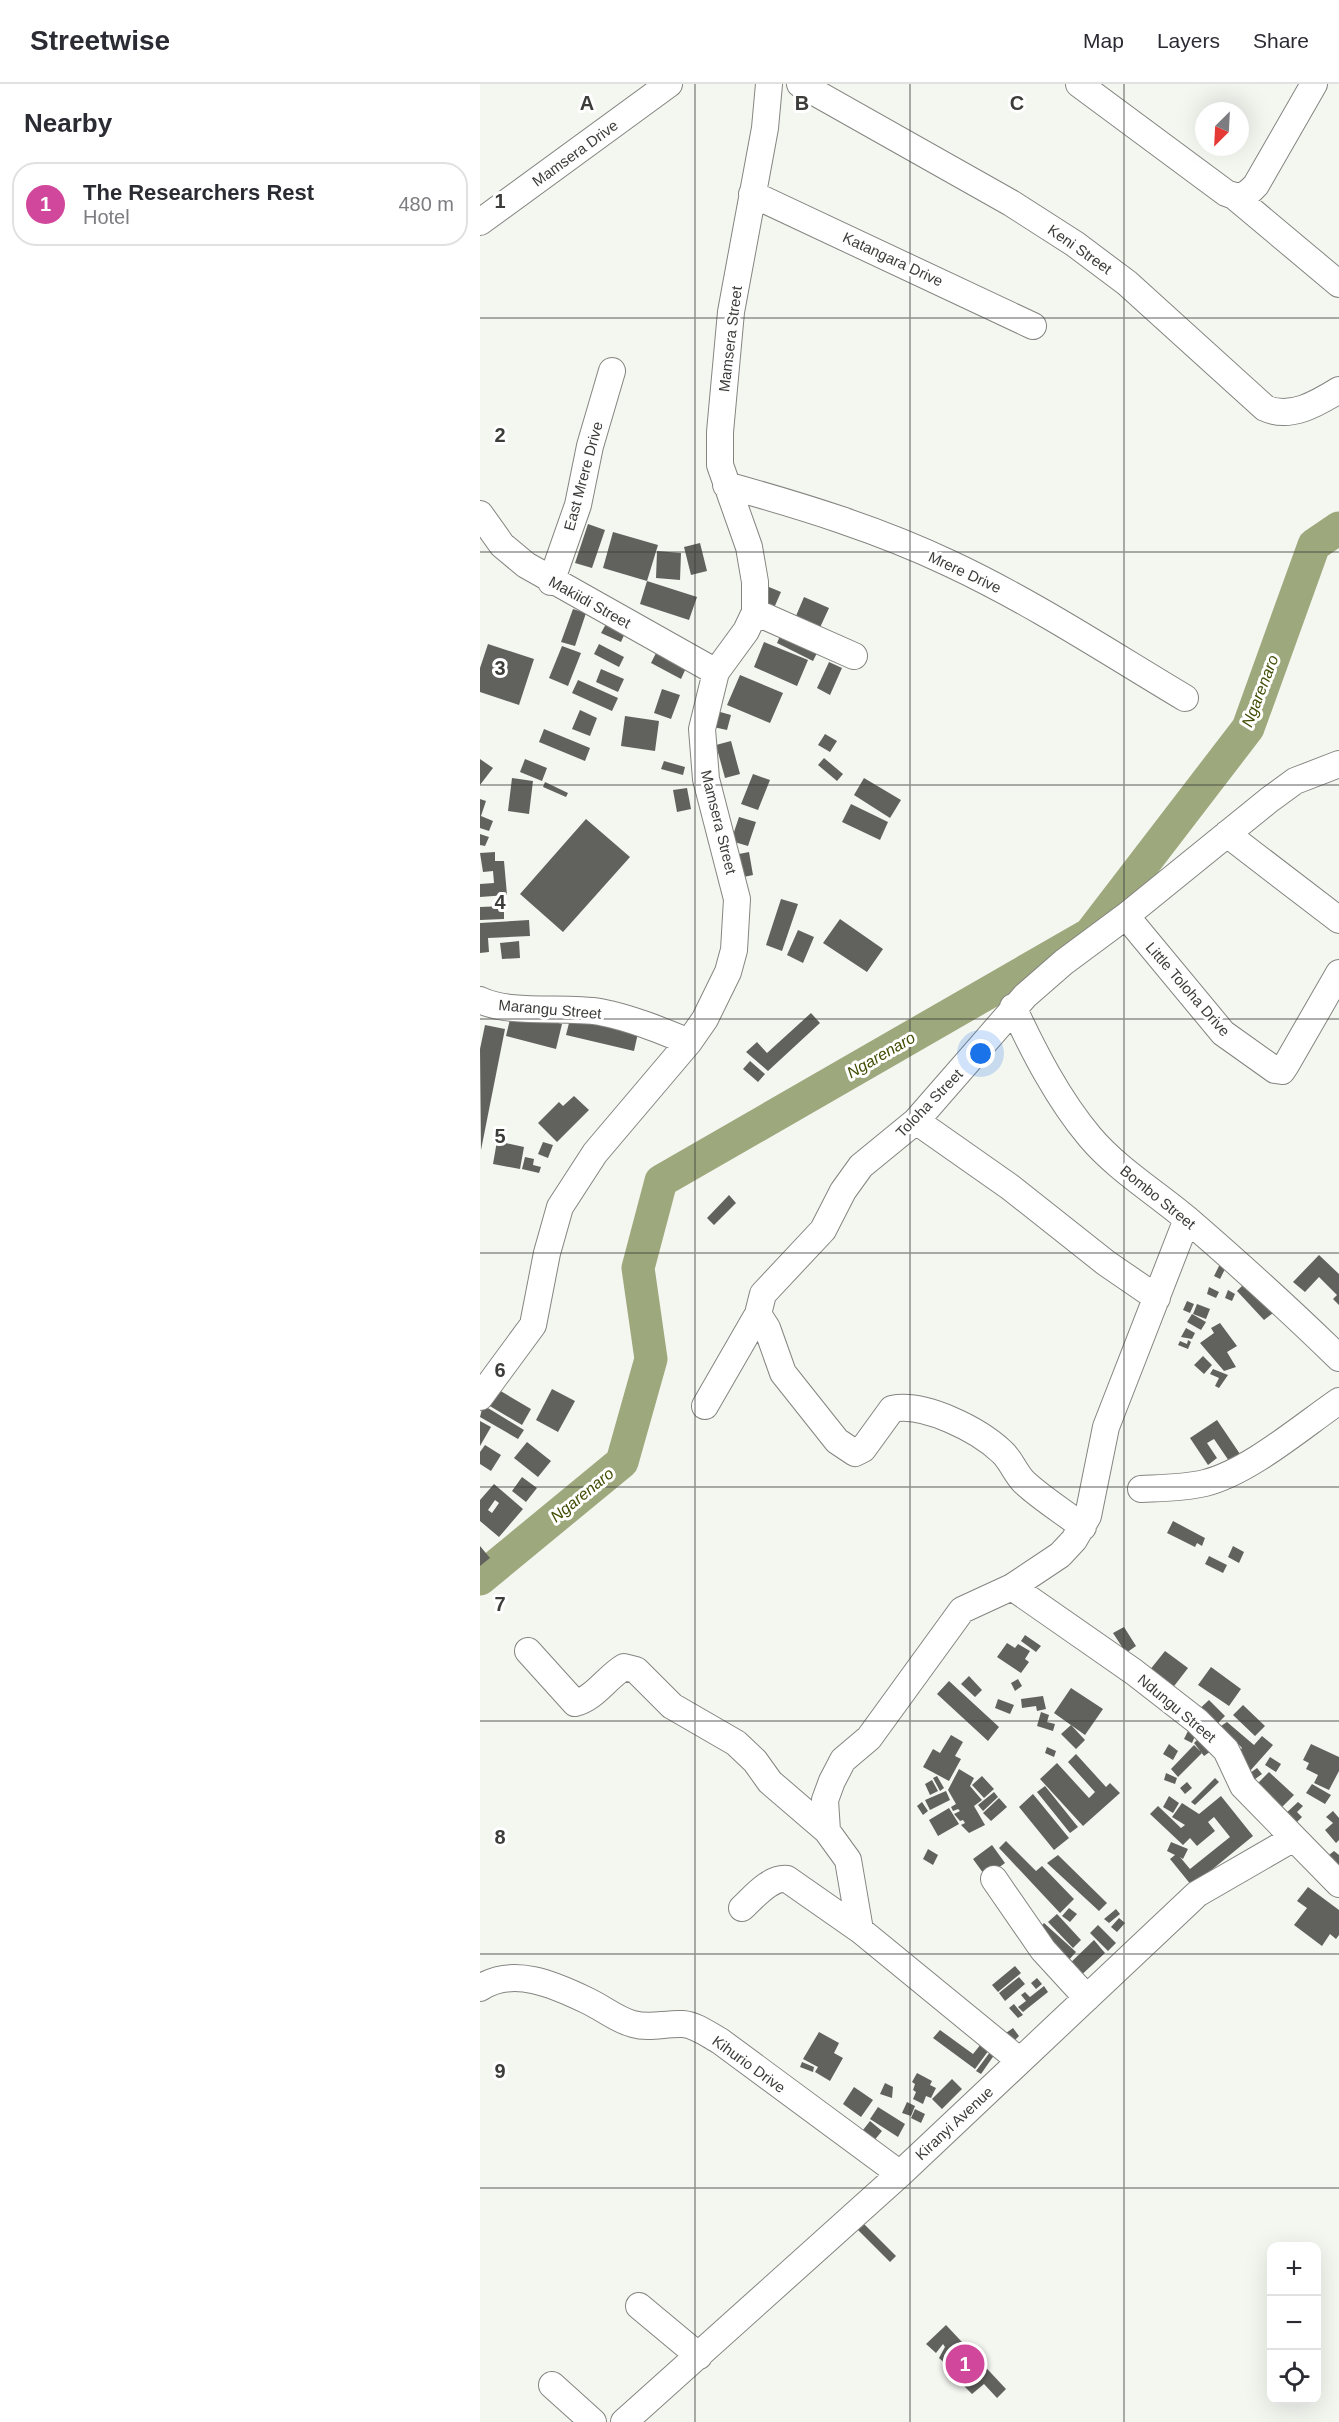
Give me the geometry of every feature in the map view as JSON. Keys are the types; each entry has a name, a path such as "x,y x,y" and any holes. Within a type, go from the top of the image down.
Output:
{"street":[{"name":"Mamsera Drive","path":"480,222 669,84"},
{"name":"Mamsera Street","path":"480,1397 526,1338 533,1324 553,1229 570,1190 595,1153 689,1041 705,1018 728,972 736,934 737,899 713,808 702,729 716,672 746,631 755,612 755,582 748,547 720,465 720,432 731,312 765,128 769,84"},
{"name":"Keni Street","path":"800,84 1011,203 1075,244 1126,283 1265,408 1279,413 1292,412 1339,390"},
{"path":"1079,84 1115,113 1234,196 1339,284"},
{"path":"1234,196 1247,194 1256,185 1314,84"},
{"name":"Katangara Drive","path":"752,194 1033,326"},
{"name":"East Mrere Drive","path":"551,582 578,505 590,446 612,371"},
{"name":"Mrere Drive","path":"726,485 833,518 949,562 1007,592 1185,698"},
{"name":"Makiidi Street","path":"480,514 502,545 525,566 716,672"},
{"path":"755,612 854,656"},
{"name":"Toloha Street","path":"705,1406 758,1314 763,1294 823,1230 852,1176 916,1121 1013,1007 1064,962 1126,916 1295,781 1339,764"},
{"path":"1227,834 1339,920"},
{"name":"Little Toloha Drive","path":"1126,916 1224,1034 1275,1070 1282,1071 1286,1065 1339,973"},
{"name":"Marangu Street","path":"480,1000 505,1008 556,1008 600,1012 689,1041"},
{"name":"Bombo Street","path":"1013,1007 1035,1052 1073,1116 1090,1137 1108,1156 1187,1219 1339,1358"},
{"path":"916,1121 1010,1187 1106,1263 1157,1298"},
{"path":"827,1831 825,1800 843,1760 868,1738 962,1610 1012,1587 1060,1555 1083,1527 1088,1516 1106,1427 1187,1219"},
{"path":"758,1314 767,1328 783,1373 837,1441 855,1453 863,1449 882,1418 892,1408 901,1407 967,1427 1002,1452 1023,1481 1083,1527"},
{"path":"1141,1489 1181,1487 1207,1482 1225,1475 1262,1454 1339,1401"},
{"name":"Ndungu Street","path":"1012,1587 1134,1672 1197,1720 1226,1750 1243,1786 1339,1884"},
{"path":"528,1651 576,1703 584,1701 611,1674 624,1667 636,1670 672,1706 736,1743 755,1761 770,1782 827,1831 848,1860 860,1930"},
{"name":"Kiranyi Avenue","path":"624,2422 900,2174 1197,1894 1294,1838"},
{"path":"742,1908 771,1882 779,1878 787,1879 860,1930 1020,2061"},
{"path":"994,1879 1044,1950 1087,1998"},
{"name":"Kihurio Drive","path":"480,1988 492,1979 508,1976 525,1977 588,2001 628,2023 645,2028 683,2024 698,2028 720,2041 900,2174"},
{"path":"639,2306 699,2356"},
{"path":"552,2385 594,2422"}],"building":[{"path":"588,524 605,530 592,568 575,563"},
{"path":"613,532 658,545 647,581 603,568"},
{"path":"700,543 707,571 691,575 684,547"},
{"path":"657,551 681,553 680,580 656,578"},
{"path":"647,581 697,597 689,620 640,604"},
{"path":"769,587 781,592 774,608 762,603"},
{"path":"804,597 829,608 817,634 793,623"},
{"path":"573,609 586,613 575,646 561,642"},
{"path":"606,624 625,633 621,642 601,633"},
{"path":"780,636 817,653 813,661 777,643"},
{"path":"764,642 808,660 797,686 754,667"},
{"path":"488,644 534,659 519,705 480,692 480,668"},
{"path":"599,644 624,657 619,667 594,654"},
{"path":"562,646 581,653 568,686 549,678"},
{"path":"657,651 687,666 681,679 651,663"},
{"path":"829,662 842,668 830,695 817,688"},
{"path":"601,669 624,679 618,692 596,682"},
{"path":"740,675 783,693 770,723 727,705"},
{"path":"578,680 618,698 612,711 572,693"},
{"path":"662,689 680,695 671,719 654,713"},
{"path":"580,710 597,718 590,736 572,729"},
{"path":"713,710 731,715 727,730 709,726"},
{"path":"625,716 659,721 655,751 621,746"},
{"path":"544,729 590,748 585,761 539,742"},
{"path":"825,734 837,741 830,752 818,745"},
{"path":"731,741 740,774 725,778 716,745"},
{"path":"824,758 843,774 837,781 818,765"},
{"path":"480,759 493,768 480,785"},
{"path":"525,759 547,768 542,781 520,772"},
{"path":"664,761 685,767 683,775 661,769"},
{"path":"753,774 770,780 758,810 741,804"},
{"path":"512,778 533,781 529,814 508,811"},
{"path":"864,778 901,800 890,818 854,795"},
{"path":"545,782 568,793 566,797 543,787"},
{"path":"687,788 691,809 677,812 673,790"},
{"path":"480,799 486,801 481,816 493,821 489,831 480,828"},
{"path":"851,804 888,822 880,840 842,822"},
{"path":"739,817 756,822 748,846 731,841"},
{"path":"586,819 630,857 563,932 520,894"},
{"path":"480,834 489,837 485,846 480,845"},
{"path":"495,852 495,861 504,861 507,895 480,897 480,884 494,883 493,871 483,872 480,853"},
{"path":"749,852 753,875 739,878 734,855"},
{"path":"781,899 798,904 782,951 766,945"},
{"path":"504,906 504,919 480,920 480,907"},
{"path":"840,919 883,949 867,972 823,943"},
{"path":"529,920 530,936 488,938 489,952 480,953 480,923"},
{"path":"798,930 814,937 803,963 787,955"},
{"path":"519,941 520,958 502,959 500,943"},
{"path":"512,1011 562,1024 556,1049 506,1036"},
{"path":"572,1011 638,1033 634,1051 566,1035"},
{"path":"811,1013 820,1023 768,1071 746,1052 757,1042 767,1053"},
{"path":"485,1025 505,1029 481,1150 480,1049"},
{"path":"750,1061 765,1074 758,1082 743,1069"},
{"path":"574,1096 589,1110 557,1142 538,1123 559,1102 563,1106"},
{"path":"497,1141 524,1147 520,1169 493,1164"},
{"path":"543,1142 553,1145 548,1158 538,1154"},
{"path":"525,1157 534,1159 533,1165 541,1167 539,1173 522,1169"},
{"path":"729,1195 736,1203 714,1225 707,1218"},
{"path":"1319,1255 1339,1274 1339,1305 1333,1299 1337,1295 1319,1277 1305,1292 1293,1282"},
{"path":"1220,1264 1226,1267 1220,1279 1214,1276"},
{"path":"1245,1283 1273,1313 1264,1320 1237,1291"},
{"path":"1209,1287 1219,1292 1216,1298 1207,1294"},
{"path":"1228,1290 1235,1294 1232,1301 1225,1298"},
{"path":"1187,1301 1194,1304 1190,1313 1183,1310"},
{"path":"1197,1304 1210,1309 1206,1319 1193,1314"},
{"path":"1192,1314 1206,1322 1201,1330 1187,1322"},
{"path":"1220,1323 1237,1346 1227,1352 1236,1367 1224,1371 1200,1343 1214,1333 1211,1328"},
{"path":"1186,1328 1195,1333 1192,1339 1181,1337"},
{"path":"1188,1340 1191,1342 1188,1349 1178,1345 1180,1341 1187,1344"},
{"path":"1203,1356 1212,1365 1204,1374 1194,1365"},
{"path":"1213,1369 1228,1375 1219,1388 1215,1386 1219,1378 1210,1374"},
{"path":"492,1386 531,1409 522,1425 483,1402"},
{"path":"552,1389 575,1401 558,1432 536,1420"},
{"path":"483,1405 524,1430 518,1439 480,1417"},
{"path":"1217,1420 1240,1454 1229,1461 1214,1439 1207,1443 1217,1458 1208,1465 1190,1438"},
{"path":"480,1421 491,1427 480,1446"},
{"path":"527,1442 551,1461 538,1477 514,1458"},
{"path":"485,1445 501,1455 491,1471 480,1464 480,1452"},
{"path":"522,1477 537,1488 526,1502 512,1491"},
{"path":"494,1484 523,1509 499,1537 480,1521 480,1500","holes":["495,1500 499,1503 492,1513 488,1510"]},
{"path":"1173,1521 1205,1538 1202,1546 1197,1543 1195,1547 1167,1533"},
{"path":"480,1546 490,1558 480,1566"},
{"path":"1233,1546 1244,1552 1239,1563 1228,1557"},
{"path":"1209,1556 1227,1565 1223,1573 1205,1564"},
{"path":"1124,1627 1136,1646 1126,1653 1113,1633"},
{"path":"1025,1635 1041,1646 1036,1652 1021,1641"},
{"path":"1007,1643 1015,1648 1018,1644 1030,1651 1025,1659 1029,1662 1021,1673 997,1657"},
{"path":"1165,1651 1188,1668 1168,1694 1145,1676"},
{"path":"1211,1667 1241,1689 1229,1706 1198,1685"},
{"path":"969,1676 982,1690 975,1697 961,1684"},
{"path":"1018,1679 1022,1686 1015,1691 1011,1683"},
{"path":"949,1681 999,1727 988,1741 937,1694"},
{"path":"1071,1688 1103,1709 1085,1735 1054,1713"},
{"path":"1043,1696 1046,1709 1037,1711 1036,1706 1022,1708 1021,1699"},
{"path":"998,1699 1014,1705 1010,1714 995,1708"},
{"path":"1209,1700 1225,1716 1212,1729 1195,1713"},
{"path":"1243,1705 1265,1726 1255,1736 1233,1715"},
{"path":"1041,1712 1049,1715 1047,1722 1055,1724 1053,1731 1037,1726"},
{"path":"1227,1722 1254,1745 1262,1736 1273,1745 1250,1771 1234,1757 1242,1748 1221,1726"},
{"path":"1071,1725 1085,1740 1076,1749 1061,1734"},
{"path":"1188,1731 1196,1734 1192,1743 1184,1739"},
{"path":"951,1735 963,1742 955,1756 961,1759 949,1781 923,1767 933,1749 940,1753"},
{"path":"1200,1737 1211,1751 1204,1756 1194,1743"},
{"path":"1169,1744 1178,1751 1173,1760 1163,1754"},
{"path":"1311,1744 1339,1757 1339,1771 1329,1790 1314,1783 1318,1775 1306,1769 1309,1763 1303,1760"},
{"path":"1194,1745 1202,1753 1178,1777 1171,1769"},
{"path":"1047,1747 1056,1751 1054,1757 1045,1753"},
{"path":"1076,1754 1106,1787 1110,1783 1120,1793 1083,1826 1040,1779 1057,1763 1089,1798 1095,1792 1068,1762"},
{"path":"1270,1757 1281,1764 1276,1772 1265,1765"},
{"path":"1257,1768 1262,1774 1251,1782 1246,1776"},
{"path":"959,1769 974,1778 970,1786 982,1800 974,1806 985,1825 969,1833 961,1825 965,1823 963,1820 960,1821 954,1814 960,1811 958,1809 953,1811 951,1807 956,1804 948,1790"},
{"path":"1269,1772 1294,1795 1279,1810 1254,1787"},
{"path":"1166,1773 1177,1778 1175,1784 1164,1780"},
{"path":"937,1776 944,1788 940,1791 933,1778"},
{"path":"982,1776 994,1789 984,1798 972,1785"},
{"path":"1215,1778 1219,1782 1195,1805 1191,1802"},
{"path":"932,1780 938,1791 930,1795 925,1784"},
{"path":"1187,1782 1192,1788 1185,1794 1180,1788"},
{"path":"1312,1784 1331,1795 1325,1804 1306,1793"},
{"path":"1045,1786 1078,1827 1070,1833 1037,1792"},
{"path":"946,1791 950,1800 930,1810 925,1800"},
{"path":"994,1792 998,1797 983,1811 978,1805"},
{"path":"1033,1794 1069,1838 1054,1850 1019,1807"},
{"path":"1169,1796 1179,1803 1173,1813 1163,1807"},
{"path":"1221,1796 1253,1836 1192,1886 1170,1859 1175,1855 1167,1851 1171,1842 1188,1849 1183,1859 1180,1857 1190,1869 1230,1837 1214,1817 1208,1822 1215,1831 1197,1846 1190,1838 1183,1845 1150,1814 1158,1806 1181,1828 1185,1825 1172,1817 1182,1803 1199,1814"},
{"path":"999,1798 1007,1807 991,1821 983,1813"},
{"path":"922,1802 928,1811 923,1815 917,1806"},
{"path":"1298,1802 1303,1806 1297,1812 1302,1817 1294,1825 1284,1815"},
{"path":"949,1808 959,1824 938,1836 929,1820"},
{"path":"1333,1811 1339,1818 1339,1840 1336,1843 1325,1830 1333,1823 1326,1817"},
{"path":"1006,1841 1036,1871 1042,1866 1074,1899 1060,1913 999,1848"},
{"path":"992,1845 1005,1863 986,1877 973,1859"},
{"path":"928,1849 938,1855 933,1865 923,1859"},
{"path":"1334,1851 1339,1855 1339,1867 1324,1859"},
{"path":"1058,1855 1107,1903 1099,1911 1047,1863"},
{"path":"1308,1887 1339,1910 1339,1935 1336,1939 1330,1934 1322,1946 1294,1925 1307,1908 1297,1901"},
{"path":"1069,1908 1077,1914 1070,1922 1062,1916"},
{"path":"1116,1909 1120,1914 1109,1923 1104,1919"},
{"path":"1057,1914 1081,1940 1073,1948 1048,1922"},
{"path":"1119,1918 1125,1923 1117,1932 1111,1927"},
{"path":"1044,1923 1076,1952 1067,1962 1035,1933"},
{"path":"1098,1925 1116,1943 1108,1951 1090,1933"},
{"path":"1094,1940 1105,1953 1076,1980 1065,1968"},
{"path":"1015,1966 1021,1973 998,1992 992,1985"},
{"path":"1019,1977 1025,1984 1005,2001 999,1993"},
{"path":"1037,1978 1042,1984 1036,1989 1031,1983"},
{"path":"1044,1986 1048,1992 1023,2012 1018,2007 1026,2001 1021,1995 1025,1992 1030,1997"},
{"path":"1014,2004 1023,2015 1018,2018 1009,2008"},
{"path":"1013,2028 1019,2036 1013,2042 1006,2033"},
{"path":"940,2030 973,2054 981,2044 989,2050 975,2069 933,2038"},
{"path":"819,2032 839,2043 834,2053 843,2058 830,2081 815,2072 818,2067 803,2059"},
{"path":"993,2048 997,2051 981,2074 976,2071"},
{"path":"802,2062 814,2067 813,2072 800,2067"},
{"path":"917,2073 932,2081 930,2085 936,2088 931,2098 926,2096 923,2104 913,2099 916,2092 913,2090 915,2084 912,2082"},
{"path":"952,2079 962,2089 942,2109 932,2099"},
{"path":"885,2083 893,2087 892,2098 880,2094"},
{"path":"854,2087 873,2100 861,2117 843,2104"},
{"path":"907,2102 915,2106 911,2116 902,2113"},
{"path":"878,2107 905,2124 898,2137 870,2119"},
{"path":"915,2109 925,2114 921,2123 911,2118"},
{"path":"870,2121 882,2131 868,2148 856,2139"},
{"path":"862,2222 896,2256 890,2262 856,2228"},
{"path":"946,2325 1006,2389 997,2398 984,2384 972,2394 964,2386 970,2373 967,2370 961,2378 939,2358 945,2347 943,2344 936,2353 926,2344"}],"waterway":[{"name":"Ngarenaro","path":"480,1579 622,1462 651,1359 638,1268 661,1181 1090,934 1248,728 1314,545 1339,528"}],"place":[{"name":"The Researchers Rest","path":"965,2364"}]}
